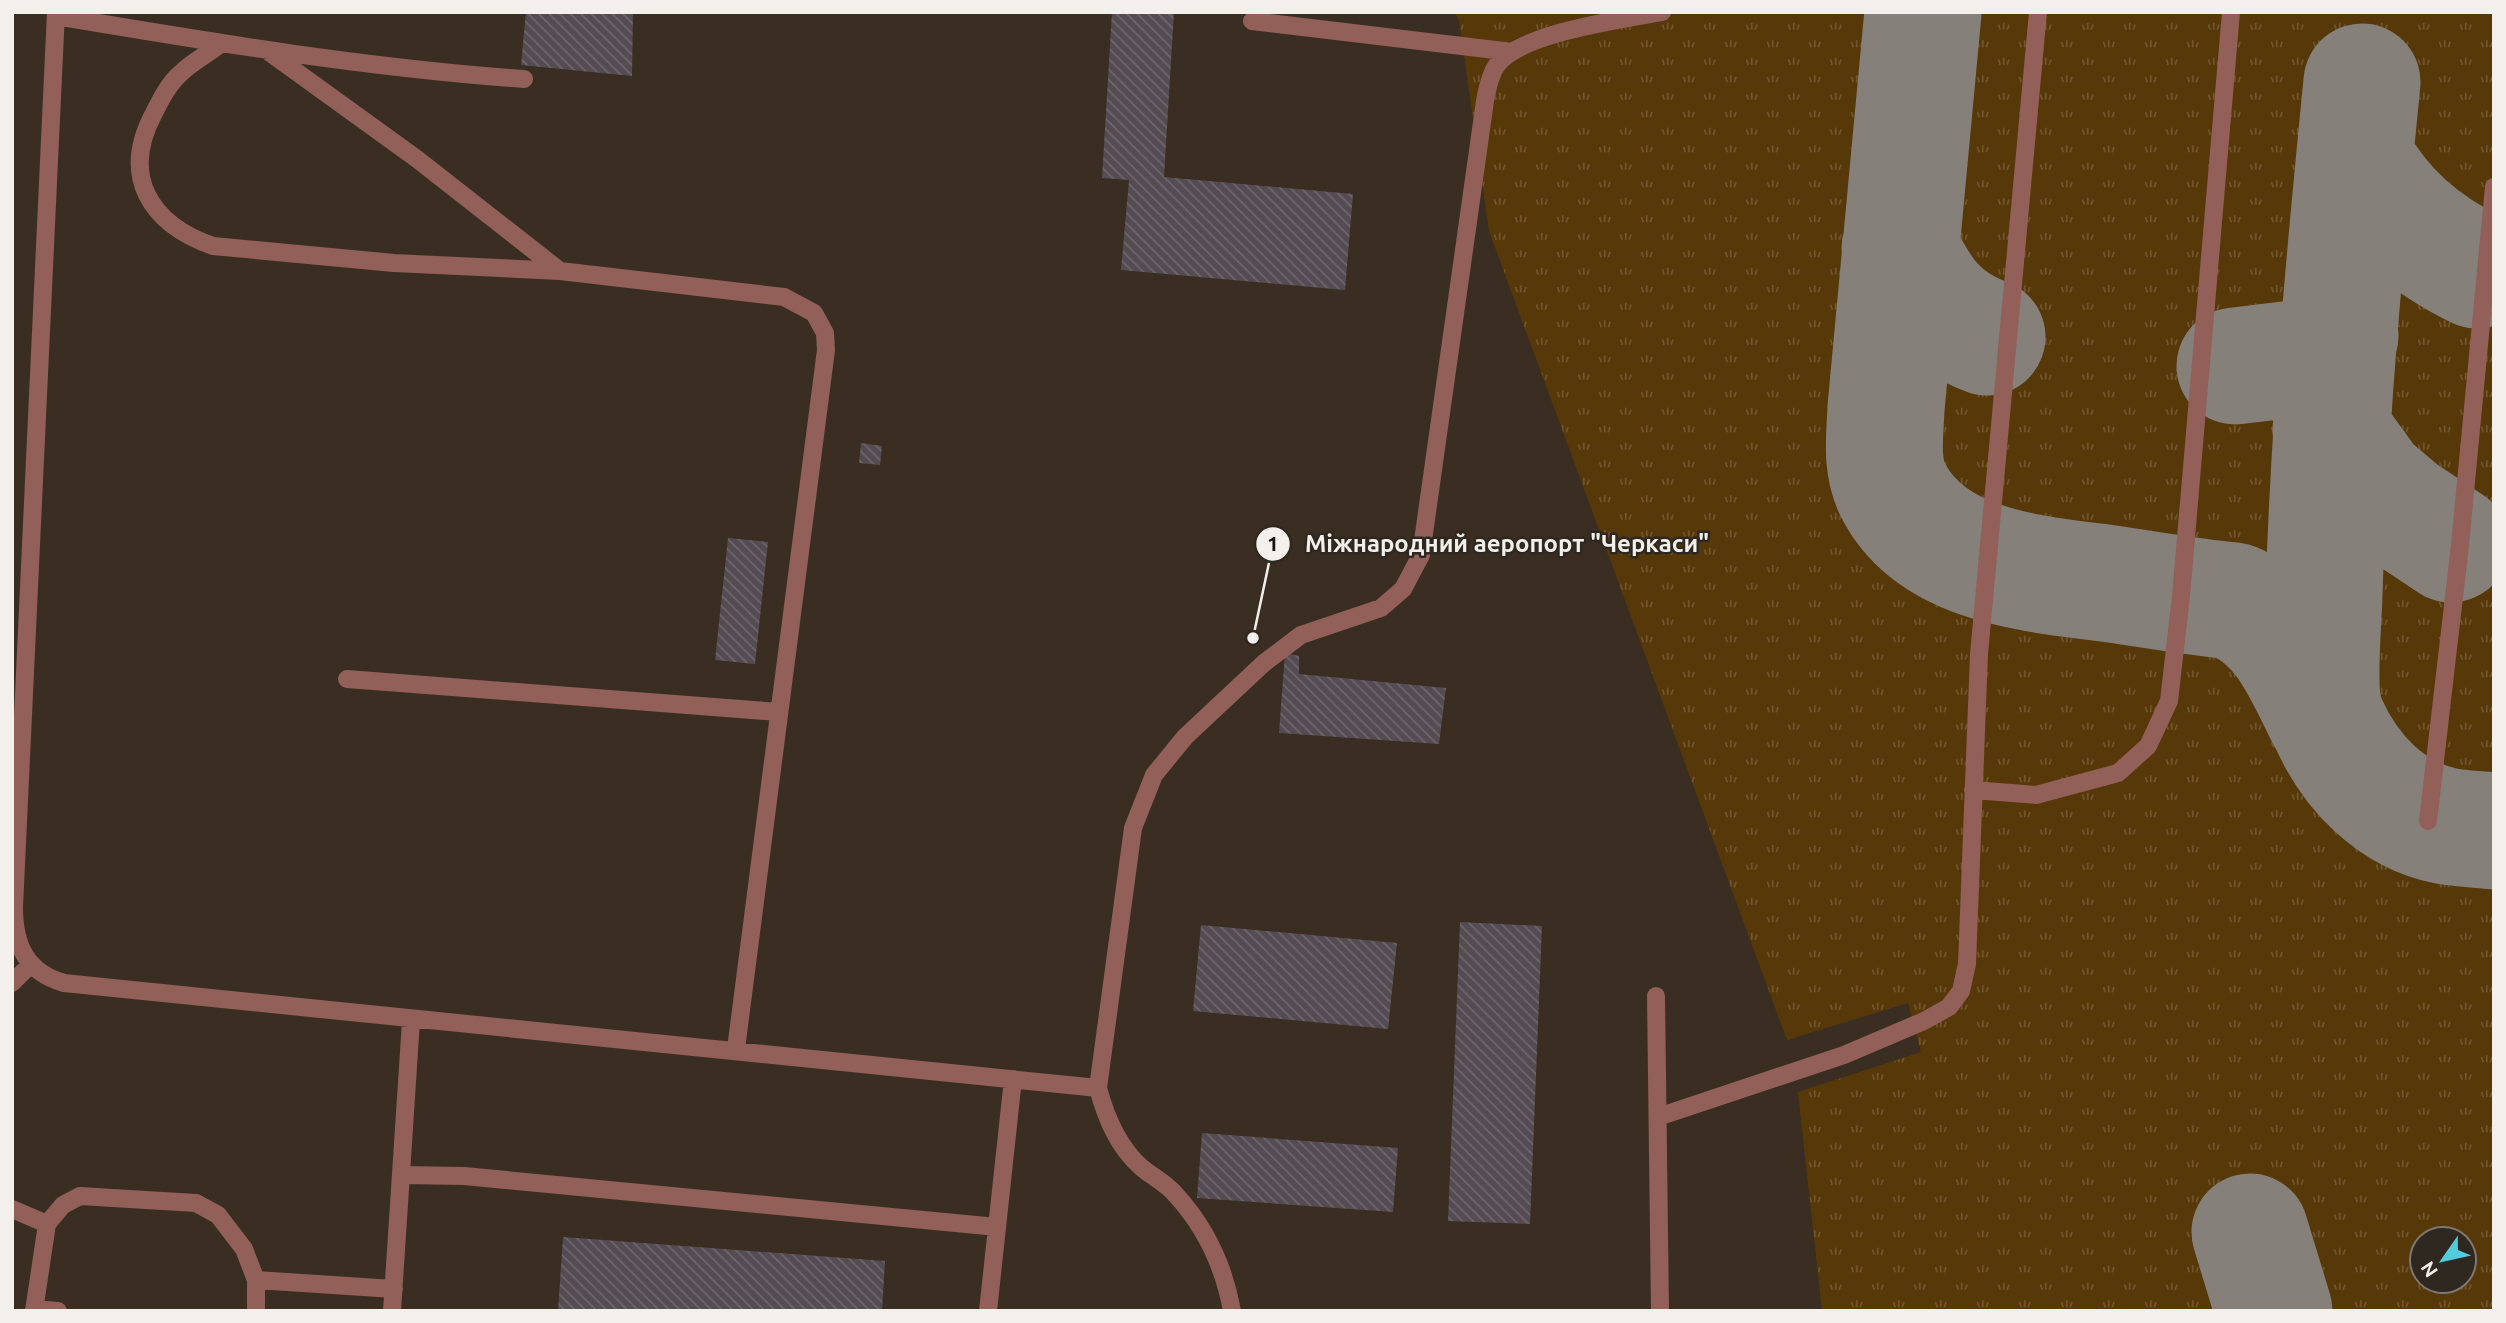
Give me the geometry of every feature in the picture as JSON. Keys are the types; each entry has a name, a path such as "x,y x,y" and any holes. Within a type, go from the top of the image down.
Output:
{"lane":[{"path":"1336,31 1337,12"},
{"path":"1232,1311 1217,1256 1203,1228 1166,1184 1142,1167 1120,1142 1106,1117 1098,1088 1133,828 1154,775 1185,737 1264,663 1301,635 1381,608 1403,589 1421,555 1485,101 1496,66 1512,52 1532,42 1576,29 1662,12"},
{"path":"1658,1117 1844,1055 1949,1007 1961,991 1967,964 1979,654 2038,12"},
{"path":"1973,790 2036,795 2118,773 2148,746 2169,701 2181,596 2231,12"},
{"path":"524,79 444,74 220,44 56,14 15,907 20,948 30,965 39,973 64,983 411,1021 736,1049 1098,1088"},
{"path":"1252,22 1512,52"},
{"path":"220,44 180,73 164,94 150,120 140,150 139,174 148,197 162,216 185,236 213,246 394,263 559,271 785,297 802,303 821,323 826,350 736,1049"},
{"path":"266,50 417,159 559,271"},
{"path":"2428,821 2460,545 2494,187"},
{"path":"347,679 779,712"},
{"path":"12,983 30,965"},
{"path":"1656,996 1660,1311"},
{"path":"393,1311 411,1021"},
{"path":"988,1311 1013,1079"},
{"path":"402,1175 464,1176 997,1227"},
{"path":"58,1311 34,1310 47,1224 63,1205 80,1196 196,1203 218,1215 233,1231 244,1249 256,1280 256,1311"},
{"path":"12,1209 47,1224"},
{"path":"256,1280 394,1289"}],"shaded area":[{"path":"14,12 2494,12 2494,1311 12,1311"}],"green space":[{"path":"1454,12 2494,12 2494,1311 1822,1311 1798,1092 1921,1052 1908,1003 1787,1040 1489,231 1459,20"}],"building":[{"path":"526,12 633,12 632,76 521,65"},
{"path":"1112,12 1174,12 1164,177 1353,194 1345,290 1121,270 1129,180 1102,178"},
{"path":"861,443 882,446 880,465 859,463"},
{"path":"728,538 768,542 755,664 715,660"},
{"path":"1285,653 1299,656 1299,674 1446,688 1439,744 1279,733"},
{"path":"1460,922 1542,926 1530,1224 1448,1221"},
{"path":"1201,925 1397,943 1388,1029 1193,1011"},
{"path":"1202,1133 1398,1148 1393,1212 1197,1198"},
{"path":"563,1237 885,1261 882,1311 558,1311"}],"taxiway":[{"path":"1923,12 1884,440 1887,472 1894,492 1912,517 1934,537 1961,552 1990,563 2052,576 2234,601 2251,610 2279,636 2300,667 2326,719"},
{"path":"2362,82 2330,467 2321,660 2324,710 2348,758 2375,789 2390,801 2426,820 2452,827 2494,831"},
{"path":"2355,158 2379,194 2407,224 2440,249 2477,270"},
{"path":"1900,248 1916,278 1944,313 1970,330 1987,337"},
{"path":"2235,366 2301,358 2340,336"},
{"path":"2331,430 2370,484 2403,512 2451,544"},
{"path":"2250,1232 2274,1311"}],"place":[{"name":"Міжнародний аеропорт \"Черкаси\"","path":"1253,638"}]}
